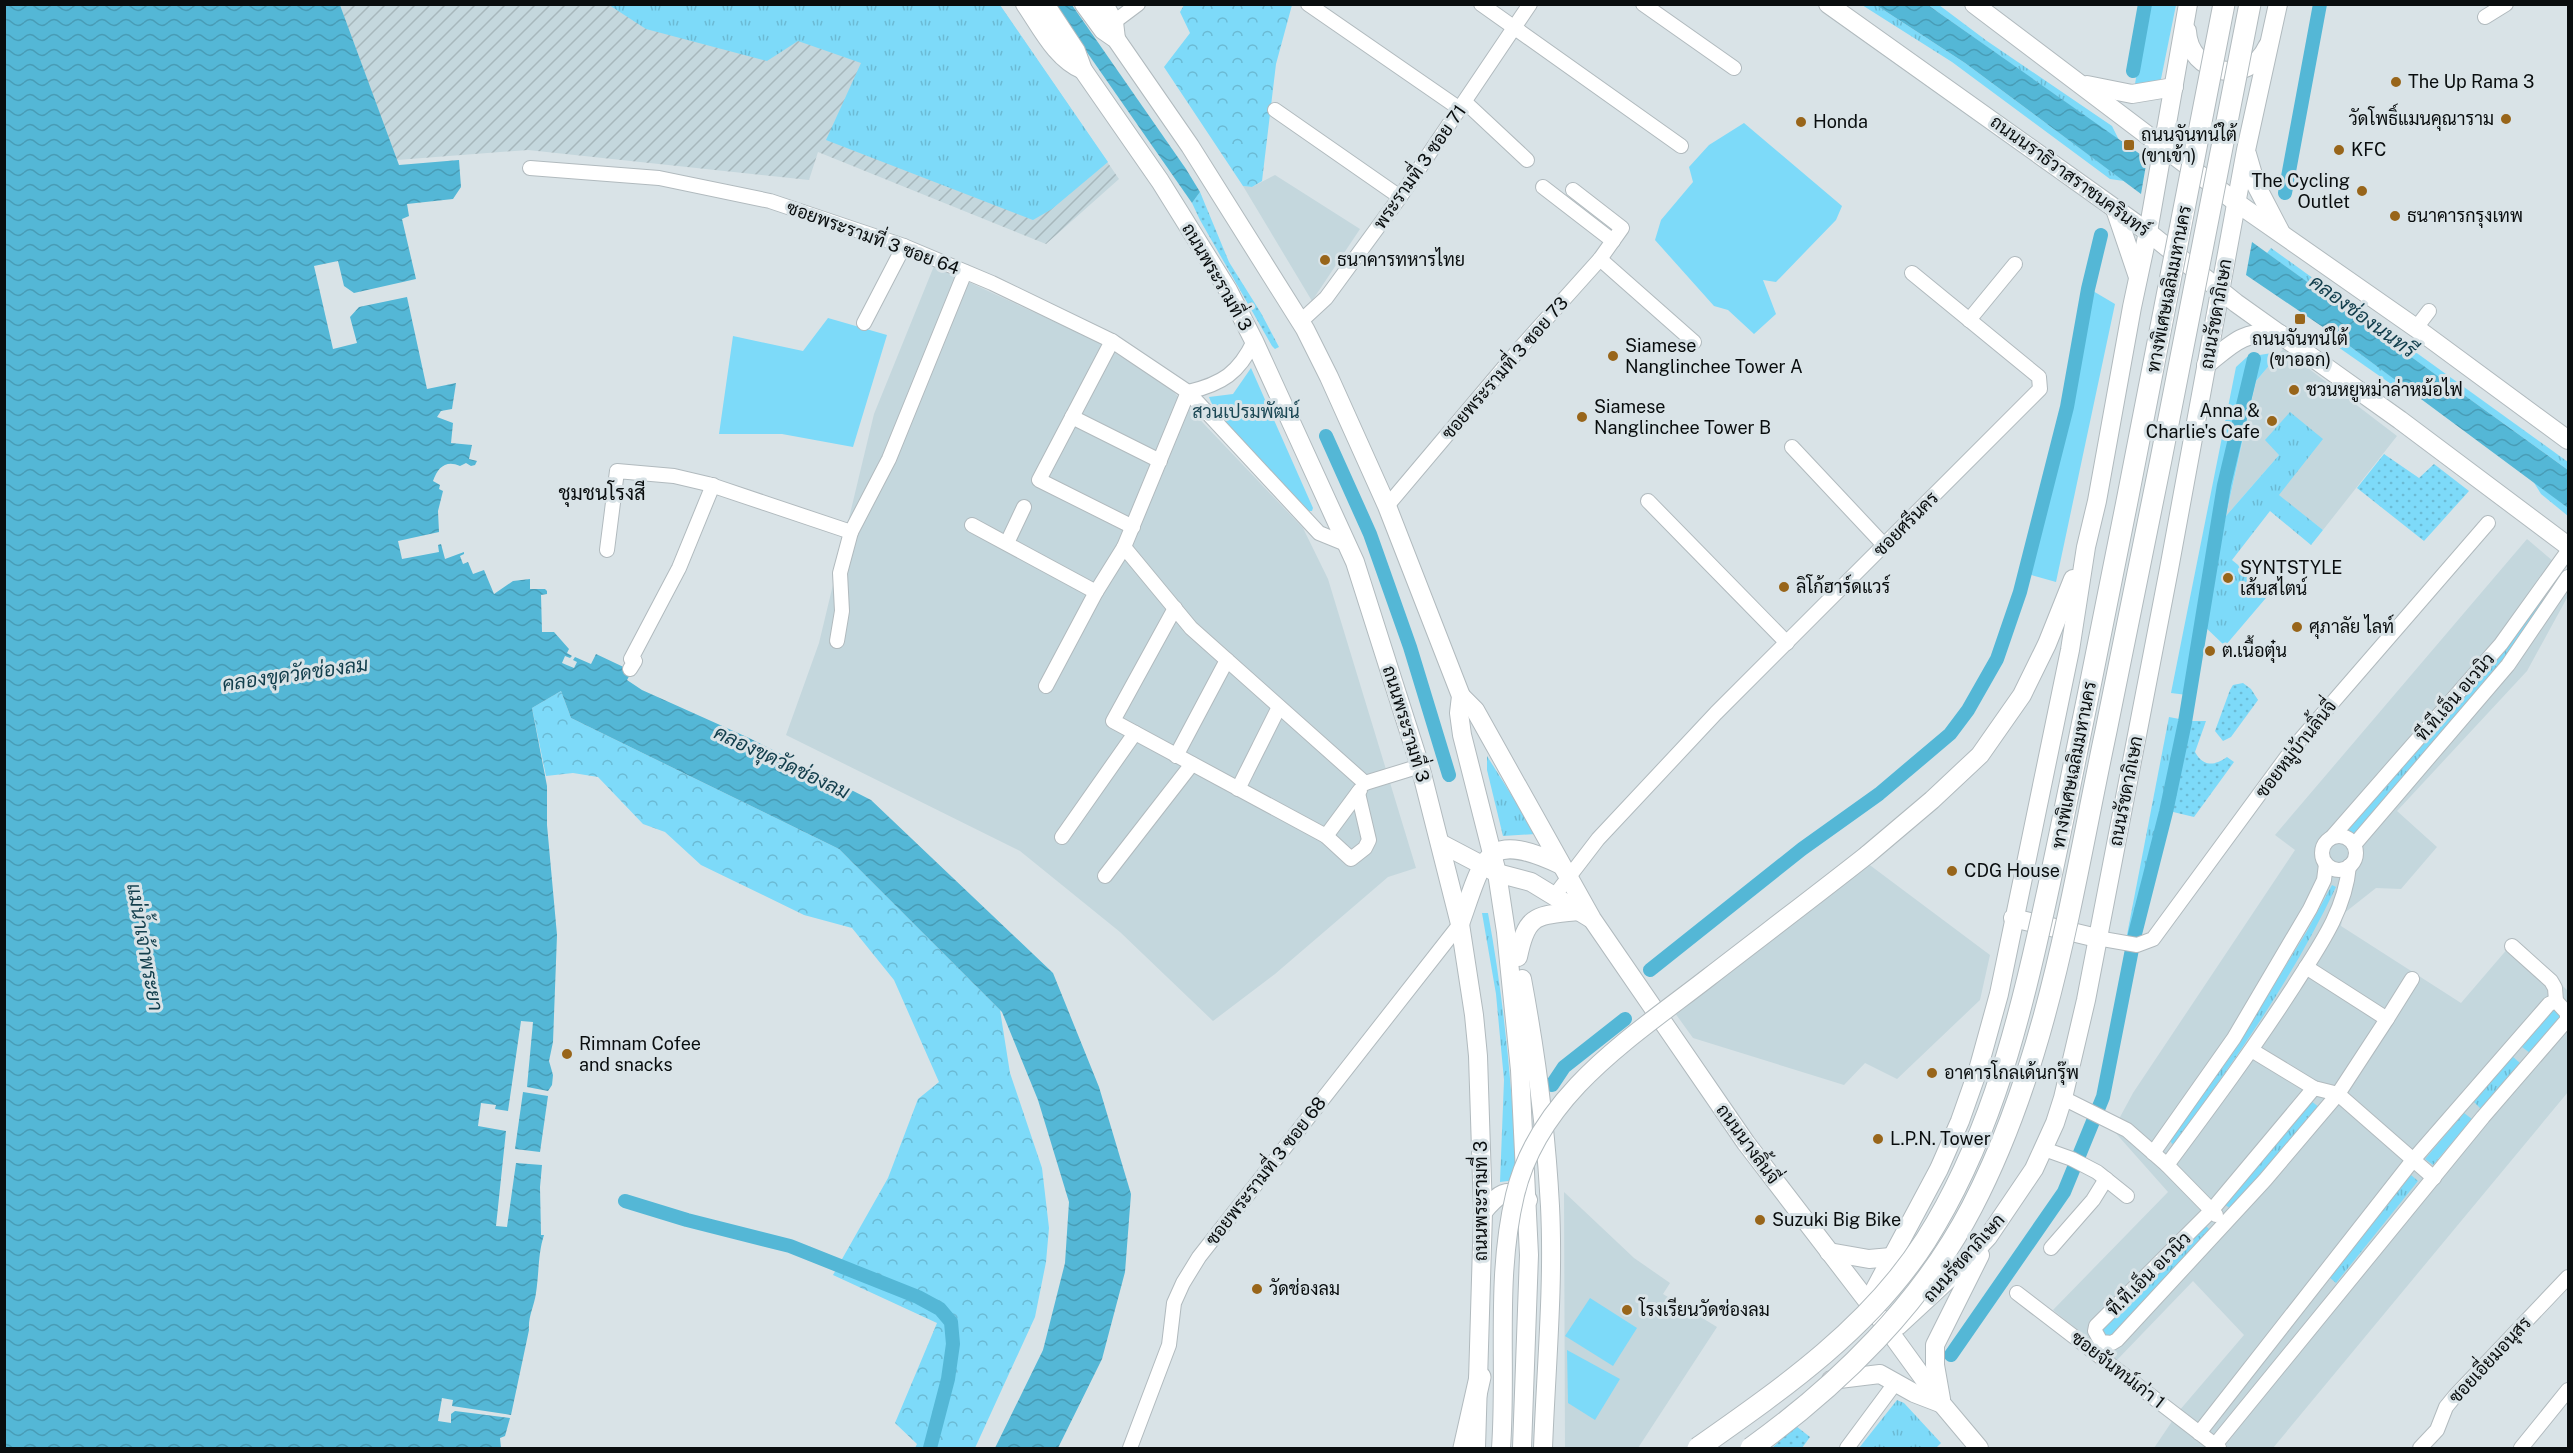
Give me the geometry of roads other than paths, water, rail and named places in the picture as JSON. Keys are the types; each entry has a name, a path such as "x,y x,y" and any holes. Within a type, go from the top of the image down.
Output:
{"highway":[{"name":"ทางพิเศษเฉลิมมหานคร","path":"1698,1449 1818,1360 1859,1322 1894,1284 1925,1242 1953,1192 1978,1142 1998,1089 2022,1007 2048,893 2151,385 2224,4"},
{"name":"ทางพิเศษเฉลิมมหานคร","path":"1751,1449 1835,1380 1895,1319 1940,1260 1971,1209 2000,1149 2023,1089 2041,1031 2073,890 2149,525 2250,4"},
{"path":"1464,1449 1479,1377"}],"main road":[{"name":"ถนนพระรามที่ 3","path":"1025,4 1062,57 1073,66 1083,70"},
{"name":"ถนนพระรามที่ 3","path":"1045,4 1077,51 1083,70 1160,181 1228,290 1254,341 1355,562 1420,766 1460,924 1478,1056 1483,1212 1476,1449"},
{"path":"1084,4 1103,30 1115,31"},
{"path":"1104,4 1115,31 1300,322 1329,377 1387,506 1461,696 1459,713 1462,735 1506,932 1520,1080 1528,1200 1528,1311 1522,1449"},
{"name":"ถนนนราธิวาสราชนครินทร์","path":"1828,4 2148,232 2220,290 2568,546"},
{"path":"1974,4 2237,202 2416,328 2568,440"},
{"name":"ถนนรัชดาภิเษก","path":"1737,1449 1831,1381 1889,1334 1951,1277 1988,1237 2014,1201 2044,1149 2063,1098 2097,938 2246,150 2278,4"},
{"path":"2187,11 2187,41 2191,50 2203,64 2218,70 2241,69 2255,62 2266,50 2272,36"},
{"path":"1869,1302 1939,1169 1960,1121 2000,994 2013,918 2070,650 2086,547 2097,501 2148,232 2187,11"},
{"path":"2080,83 2132,94 2174,87"},
{"path":"2246,150 2256,185 2282,235"},
{"path":"2115,208 2138,279"},
{"path":"2206,365 2241,337 2264,332 2280,334"},
{"path":"1501,1449 1505,1257 1514,1197 1522,1167 1538,1137 1554,1113 1597,1065 1867,855 1932,800 1986,747 2027,685 2047,644 2086,547"},
{"name":"ถนนนางลิ้นจี่","path":"1461,696 1475,710 1564,870 1585,915 1746,1143 1828,1252 1869,1302 1889,1334 1978,1449"},
{"name":"ถนนนางลิ้นจี่","path":"1440,843 1531,882 1585,915"},
{"path":"1460,924 1491,864 1513,847 1534,852 1564,870"},
{"path":"1518,957 1522,934 1532,920 1549,914 1585,915"},
{"path":"2013,918 2097,938"},
{"path":"1506,932 1518,957 1541,1099 1550,1208 1550,1294 1543,1449"},
{"path":"1483,1212 1494,1199 1511,1192 1516,1192 1528,1200"},
{"path":"1942,1404 1935,1365 1935,1345 1988,1237"},
{"path":"1828,1252 1871,1260 1892,1257"},
{"path":"1831,1381 1880,1374 1942,1404"},
{"path":"1531,1449 1545,1390"}],"street":[{"path":"1115,31 1138,4"},
{"path":"1308,4 1462,106 1527,160"},
{"path":"1481,4 1682,146"},
{"name":"พระรามที่ 3 ซอย 71","path":"1300,322 1326,298 1400,197 1530,4"},
{"path":"1643,4 1734,68"},
{"path":"2485,17 2506,4"},
{"path":"1275,110 1400,197"},
{"name":"ซอยพระรามที่ 3 ซอย 64","path":"530,168 659,178 770,201 904,246 965,272 1112,341 1188,392 1319,533 1346,544"},
{"path":"1543,187 1613,241"},
{"name":"ซอยพระรามที่ 3 ซอย 73","path":"1387,506 1515,354 1600,259 1622,228 1573,189"},
{"path":"864,323 904,246"},
{"path":"1600,259 1694,342"},
{"path":"1969,320 2015,264"},
{"path":"837,640 842,611 840,573 851,532 888,459 965,272"},
{"name":"ซอยศรีนคร","path":"1555,895 1564,870 1598,839 1716,713 2040,389 2039,377 1912,273"},
{"path":"2416,328 2429,311"},
{"path":"1112,341 1039,480 1132,527"},
{"path":"1046,686 1096,592 1124,547 1188,392 1212,387 1229,376 1244,362 1254,341"},
{"path":"1072,417 1160,461"},
{"path":"1792,447 1884,545"},
{"path":"607,550 617,471 674,476 713,485 851,532"},
{"path":"630,669 635,661 631,658 679,568 713,485"},
{"path":"1648,501 1787,643"},
{"path":"1007,543 1024,507"},
{"name":"ซอยหมู่บ้านลิ้นจี่","path":"2097,938 2132,945 2148,943 2158,934 2294,747 2488,523"},
{"path":"972,525 1096,592"},
{"path":"1124,547 1175,608 1191,628 1280,707 1361,788 1369,840 1365,848 1351,859 1347,858 1326,836 1113,721 1175,608"},
{"name":"ที.ที.เอ็น อเวนิว","path":"2157,1147 2234,1038 2310,909 2324,880 2326,864 2322,848 2324,843 2332,837 2501,644 2568,551"},
{"name":"ที.ที.เอ็น อเวนิว","path":"2166,1166 2253,1051 2334,922 2347,885 2349,866 2355,856 2354,845 2508,665 2568,578"},
{"path":"1176,756 1227,660"},
{"path":"1238,789 1280,707"},
{"path":"1062,837 1135,733"},
{"path":"1105,876 1192,764"},
{"path":"1326,836 1361,788 1420,766"},
{"path":"2332,837 2345,837 2354,845"},
{"path":"2326,864 2335,869 2349,866"},
{"name":"ซอยพระรามที่ 3 ซอย 68","path":"1130,1449 1169,1346 1174,1303 1199,1257 1460,924"},
{"path":"2208,1443 2336,1298 2483,1117 2567,1020 2567,1013 2556,1001 2555,988 2551,981 2512,946"},
{"path":"2306,967 2387,1019"},
{"name":"ที.ที.เอ็น อเวนิว","path":"2314,1088 2211,1211 2096,1326 2097,1338 2106,1344 2117,1340 2265,1180 2338,1094 2412,979"},
{"path":"2208,1443 2315,1283 2413,1160 2549,1004 2556,1001"},
{"path":"2510,1049 2531,1063"},
{"path":"2253,1051 2314,1088 2338,1094 2434,1178"},
{"path":"2063,1098 2157,1147 2172,1153 2178,1150"},
{"path":"2463,1102 2483,1117"},
{"path":"2157,1147 2166,1166 2224,1223"},
{"path":"2044,1149 2072,1159 2102,1175 2127,1197"},
{"path":"2051,1248 2093,1200 2102,1175"},
{"name":"ซอยเอี่ยมอนุสร","path":"2420,1449 2437,1430 2446,1407 2455,1396 2568,1277"},
{"path":"2315,1283 2336,1298"},
{"name":"ซอยจันทน์เก่า 1","path":"2017,1293 2208,1443"},
{"path":"1847,1449 1896,1382"},
{"path":"2521,1449 2568,1390"}],"water":[{"path":"5,5 340,5 399,165 459,160 461,187 453,199 407,204 409,216 402,219 416,279 354,293 344,286 338,261 314,266 333,349 357,343 350,317 359,307 407,297 427,389 456,383 452,409 441,411 437,417 453,423 451,443 472,445 469,459 477,461 471,466 466,463 460,466 447,464 437,472 433,481 440,485 439,489 443,491 438,511 439,532 398,541 402,559 439,552 438,545 441,544 445,559 464,552 460,556 463,564 468,562 473,574 484,570 494,594 513,581 530,579 530,589 547,591 547,594 541,595 542,632 554,632 569,649 567,653 572,656 570,658 565,656 562,663 574,668 577,662 573,660 575,657 591,664 596,654 632,671 627,680 642,690 749,738 871,800 1053,973 1099,1087 1131,1194 1125,1272 1102,1359 1058,1448 995,1448 1043,1350 1065,1263 1069,1202 1038,1100 1002,1012 839,849 571,718 561,691 532,708 547,786 547,825 557,935 553,1042 549,1061 553,1075 552,1085 548,1091 527,1087 533,1022 521,1021 508,1111 495,1109 496,1105 481,1103 478,1126 506,1131 496,1226 507,1227 516,1163 542,1165 541,1235 544,1235 536,1293 511,1415 452,1406 453,1400 442,1398 438,1421 451,1423 451,1414 455,1411 510,1418 505,1436 500,1438 501,1448 5,1448"},
{"path":"1054,5 1072,5 1200,192 1192,203"},
{"path":"1876,5 1928,5 2147,159 2141,194 1965,63"},
{"path":"2252,242 2568,470 2568,508 2336,336 2246,275"},
{"path":"523,1092 548,1096 540,1152 515,1149"}],"waterway":[{"path":"2133,71 2145,4"},
{"path":"2285,193 2320,4"},
{"path":"1650,970 1802,849 1879,794 1950,734 1968,710 1997,659 2020,592 2067,407 2088,289 2101,235"},
{"path":"1951,1355 2064,1192 2103,1097 2135,934 2166,812 2185,722 2224,485 2254,359"},
{"path":"1326,436 1370,534 1410,647 1449,775"},
{"path":"1552,1085 1564,1067 1625,1019"},
{"path":"625,1201 687,1220 790,1246 918,1297 940,1309 951,1322 953,1344 948,1379 930,1448"}],"place":[{"name":"The Up Rama 3","path":"2396,82"},
{"name":"วัดโพธิ์แมนคุณาราม","path":"2506,119"},
{"name":"Honda","path":"1801,122"},
{"name":"ถนนจันทน์ใต้ (ขาเข้า)","path":"2129,145"},
{"name":"KFC","path":"2339,150"},
{"name":"The Cycling Outlet","path":"2362,191"},
{"name":"ธนาคารกรุงเทพ","path":"2395,216"},
{"name":"ธนาคารทหารไทย","path":"1325,260"},
{"name":"ถนนจันทน์ใต้ (ขาออก)","path":"2300,319"},
{"name":"Siamese Nanglinchee Tower A","path":"1613,356"},
{"name":"ชวนหยูหม่าล่าหม้อไฟ","path":"2294,390"},
{"name":"Siamese Nanglinchee Tower B","path":"1582,417"},
{"name":"Anna & Charlie's Cafe","path":"2272,421"},
{"name":"SYNTSTYLE เส้นสไตน์","path":"2228,578"},
{"name":"ลิโก้ฮาร์ดแวร์","path":"1784,587"},
{"name":"ศุภาลัย ไลท์","path":"2297,627"},
{"name":"ต.เนื้อตุ๋น","path":"2210,651"},
{"name":"CDG House","path":"1952,871"},
{"name":"Rimnam Cofee and snacks","path":"567,1054"},
{"name":"อาคารโกลเด้นกรุ๊พ","path":"1932,1073"},
{"name":"L.P.N. Tower","path":"1878,1139"},
{"name":"Suzuki Big Bike","path":"1760,1220"},
{"name":"วัดช่องลม","path":"1257,1289"},
{"name":"โรงเรียนวัดช่องลม","path":"1627,1310"}],"district":[{"name":"ชุมชนโรงสี","path":"602,493"}],"water label":[{"name":"คลองช่องนนทรี","path":"2363,316"},
{"name":"คลองขุดวัดช่องลม","path":"295,674"},
{"name":"คลองขุดวัดช่องลม","path":"782,762"},
{"name":"แม่น้ำเจ้าพระยา","path":"145,947"}],"park label":[{"name":"สวนเปรมพัฒน์","path":"1246,412"}]}
